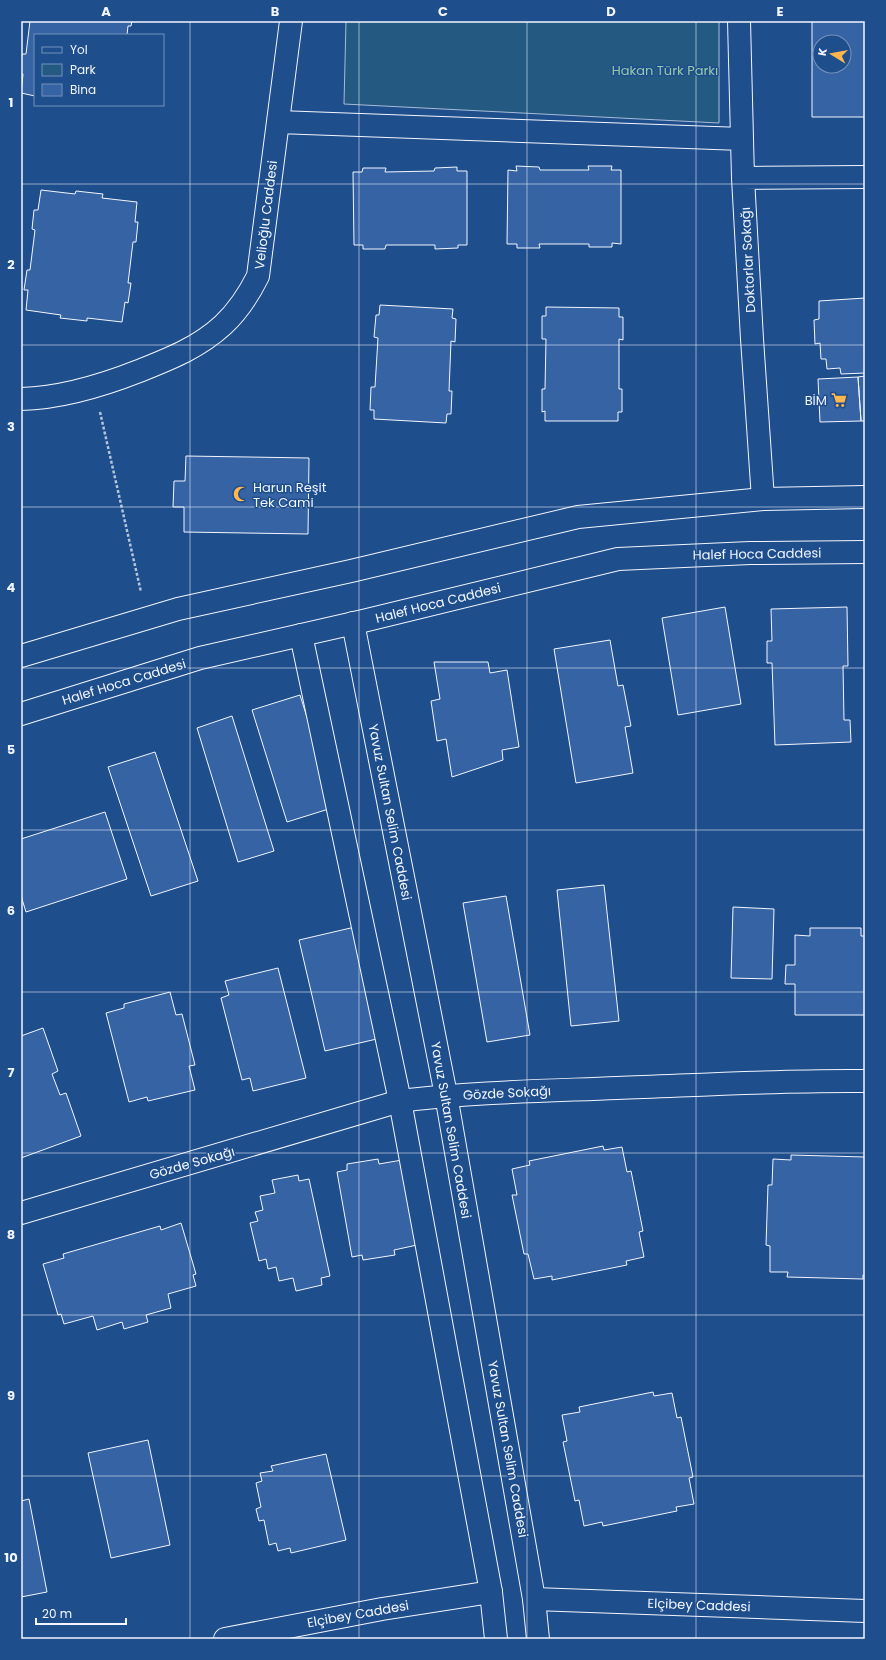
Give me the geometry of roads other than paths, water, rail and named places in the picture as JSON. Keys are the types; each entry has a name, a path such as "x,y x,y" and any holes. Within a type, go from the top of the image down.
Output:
{"street":[{"name":"Velioğlu Caddesi","path":"21,399 63,394 95,387 186,352 206,340 224,324 245,299 258,276 291,21"},
{"name":"Doktorlar Sokağı","path":"739,21 743,178 751,331 763,499"},
{"path":"278,122 742,139"},
{"path":"743,178 865,177"},
{"path":"21,656 178,609 351,571 578,516 763,499 865,497"},
{"name":"Halef Hoca Caddesi","path":"21,714 200,658 353,623 618,559 750,553 865,552"},
{"name":"Yavuz Sultan Selim Caddesi","path":"353,623 446,1096 534,1599 538,1639"},
{"path":"301,635 400,1101 492,1592 496,1639"},
{"name":"Gözde Sokağı","path":"21,1213 400,1101 446,1096 797,1080 865,1081"},
{"name":"Elçibey Caddesi","path":"225,1639 382,1609 492,1592"},
{"name":"Elçibey Caddesi","path":"534,1599 865,1611"}],"place":[{"name":"BİM","path":"839,400"},
{"name":"Harun Reşit Tek Cami","path":"241,494"}],"park label":[{"name":"Hakan Türk Parkı","path":"665,70"}]}
